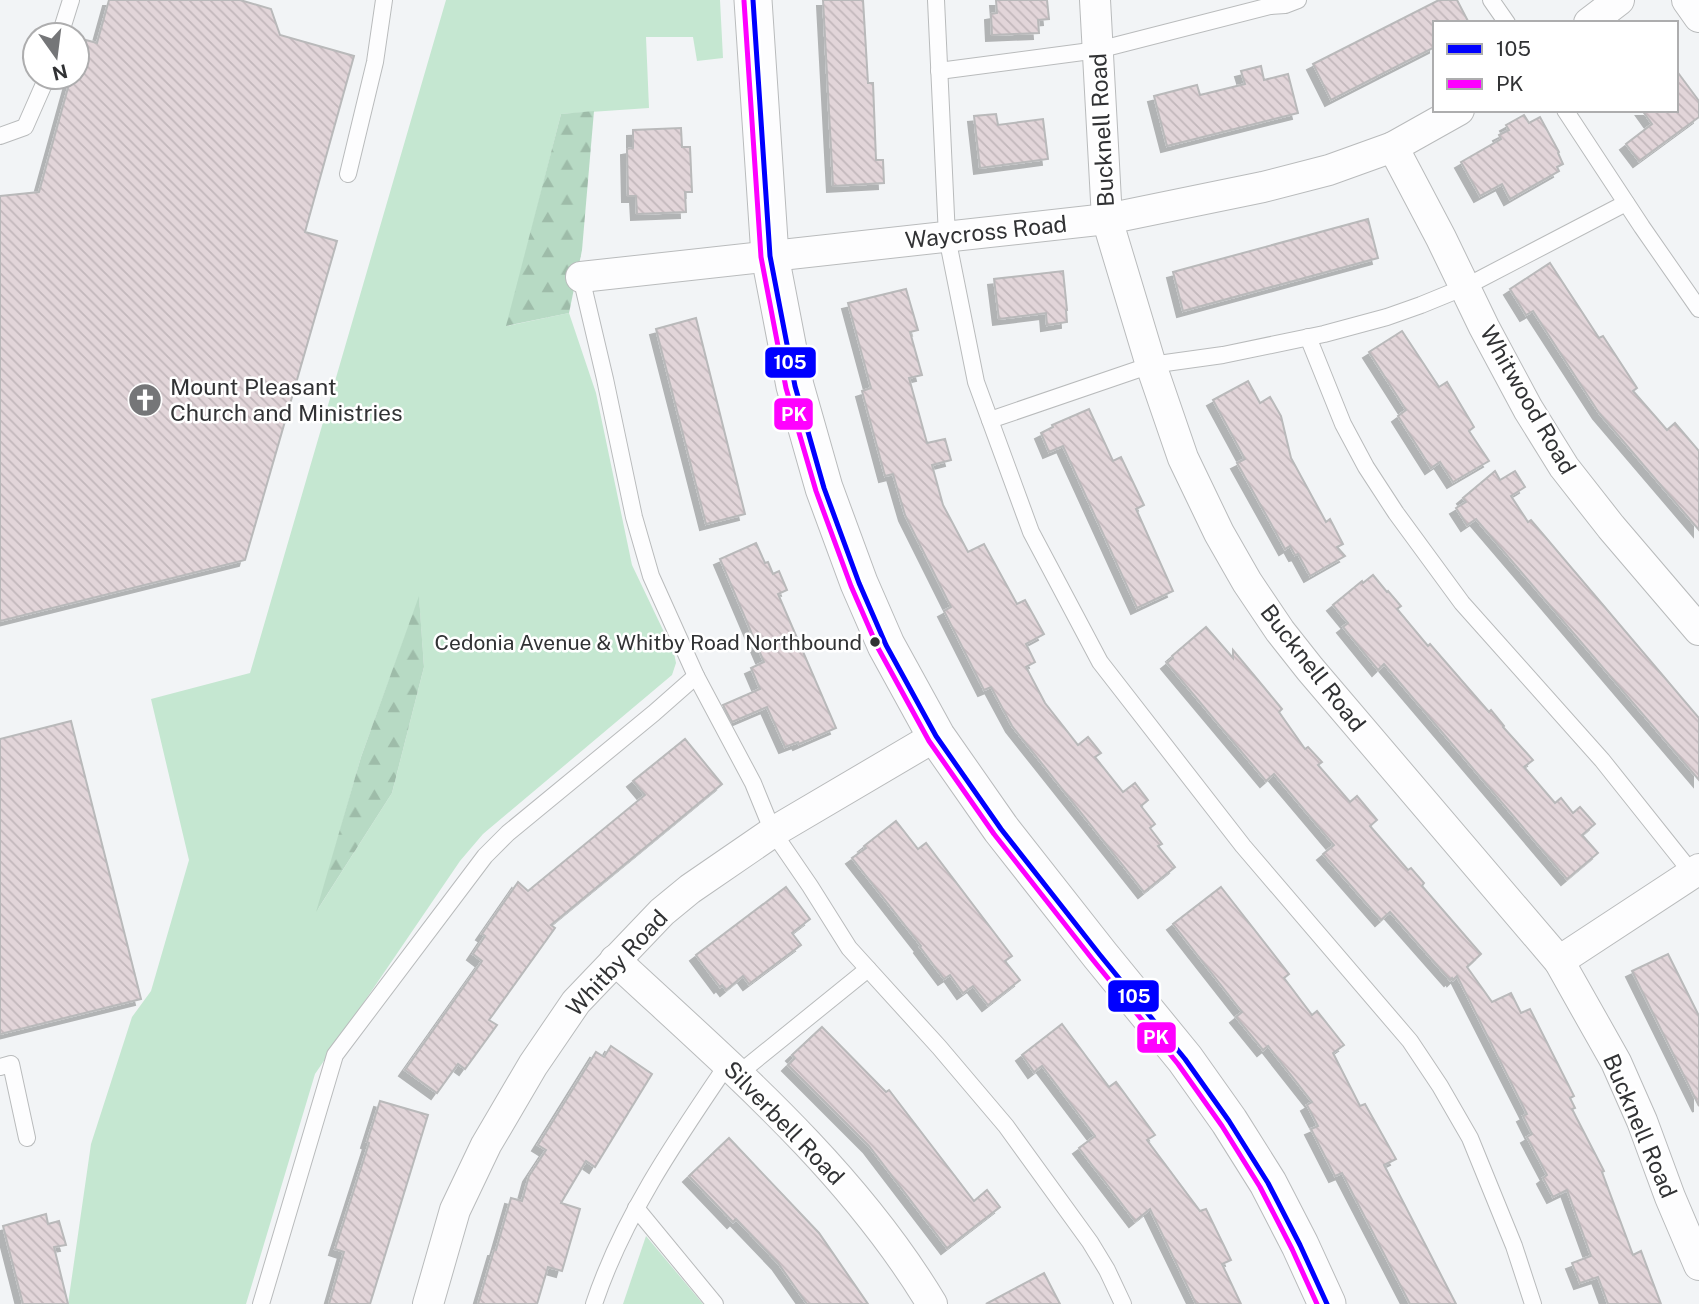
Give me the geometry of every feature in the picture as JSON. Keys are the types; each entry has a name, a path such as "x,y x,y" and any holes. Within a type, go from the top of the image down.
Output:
{"street":[{"path":"753,0 769,256 795,386 824,488 859,583 886,645 936,736 1001,829 1185,1059 1229,1121 1268,1183 1327,1304"},
{"name":"Bucknell Road","path":"1096,0 1107,219 1151,365 1183,458 1219,533 1247,582 1280,631 1559,961 1616,1062 1699,1265"},
{"path":"1592,21 1619,0"},
{"path":"1686,0 1699,17"},
{"name":"Waycross Road","path":"581,277 1107,219 1263,187 1329,170 1393,147 1454,112"},
{"name":"Whitwood Road","path":"1393,147 1528,409 1564,467 1699,630"},
{"name":"Whitby Road","path":"428,1304 456,1210 485,1145 533,1065 576,1002 662,912 690,889 773,832 936,736"},
{"path":"1559,961 1697,875"},
{"name":"Silverbell Road","path":"615,960 802,1136 871,1216 932,1304"}],"lane":[{"path":"64,21 71,0"},
{"path":"348,174 375,62 384,0"},
{"path":"936,0 947,237 976,382 1031,532 1100,662 1243,846 1410,1041 1440,1086 1469,1138 1514,1246 1533,1304"},
{"path":"939,71 1098,50 1270,3 1285,5 1298,0"},
{"path":"1491,0 1506,21"},
{"path":"0,136 25,127 41,91"},
{"path":"1567,112 1699,309"},
{"path":"990,420 1151,365 1223,355 1387,317 1465,287 1626,202"},
{"path":"581,277 650,576 696,676 753,783 773,832 849,948 1006,1126 1090,1242 1108,1270 1123,1304"},
{"path":"1308,337 1343,424 1366,467 1396,513 1462,603 1602,760 1697,875"},
{"path":"261,1304 335,1055 496,843 696,676"},
{"path":"594,1304 622,1232 649,1184 732,1070 868,969"},
{"path":"0,1067 11,1064 27,1138"},
{"path":"636,1208 715,1304"}],"green space":[{"path":"446,0 720,0 723,58 697,61 693,37 646,37 649,108 561,114 507,326 569,313 596,393 632,565 674,653 676,663 672,675 483,834 460,861 315,1074 246,1304 68,1304 91,1144 132,1017 151,991 189,860 151,699 250,673","holes":["419,598 424,667 392,793 318,909 361,757"]},
{"path":"594,111 582,250 569,313 506,326 561,114"},
{"path":"419,596 424,667 392,793 316,912 361,757"},
{"path":"646,1236 703,1304 623,1304"}],"building":[{"name":"Mount Pleasant Church and Ministries","path":"109,0 240,0 271,9 280,35 354,56 305,232 337,241 245,560 0,621 0,196 39,192 67,91 91,91 91,41 97,43"},
{"path":"823,0 863,0 868,83 873,83 876,160 883,160 884,183 833,186"},
{"path":"996,0 1047,0 1049,19 1038,20 1039,33 992,35 991,14 997,13"},
{"path":"1439,0 1457,0 1468,21 1433,21 1433,48 1331,100 1313,64"},
{"path":"1261,66 1264,80 1288,74 1298,113 1167,146 1154,96 1197,85 1200,95 1245,84 1241,71"},
{"path":"1678,73 1699,101 1699,117 1639,161 1626,144 1652,124 1643,112 1678,112"},
{"path":"996,114 998,125 1043,119 1048,159 980,168 974,116"},
{"path":"1524,115 1529,123 1540,117 1563,164 1557,167 1559,171 1510,199 1502,184 1480,196 1461,162 1501,139 1499,135 1509,130 1506,125"},
{"path":"681,128 682,147 690,147 692,192 685,192 686,212 637,214 636,196 628,196 627,149 633,148 633,130"},
{"path":"1368,219 1378,258 1183,311 1173,272"},
{"path":"1550,263 1599,338 1603,336 1637,388 1633,391 1667,430 1675,423 1699,451 1699,530 1599,413 1533,311 1526,315 1510,289"},
{"path":"1063,271 1067,322 1047,325 1046,313 999,319 994,279"},
{"path":"906,289 918,330 910,332 922,375 909,378 927,443 945,439 951,460 932,465 943,505 968,552 984,544 1017,604 1025,600 1044,634 1026,644 1035,662 1026,667 1045,703 1078,745 1088,737 1101,753 1095,757 1123,792 1135,783 1148,800 1141,806 1155,824 1150,828 1162,844 1158,846 1175,867 1144,892 1012,726 991,687 984,690 944,611 951,607 905,515 893,474 885,476 862,391 871,388 848,303"},
{"path":"696,318 745,514 706,524 656,329"},
{"path":"1402,331 1439,387 1447,382 1474,427 1469,431 1489,461 1453,482 1440,462 1431,468 1398,416 1406,410 1369,352"},
{"path":"1248,381 1260,403 1270,397 1281,416 1291,458 1326,522 1330,519 1343,544 1337,547 1345,556 1310,576 1298,554 1295,555 1290,546 1285,549 1237,463 1245,459 1213,400"},
{"path":"1089,409 1113,461 1121,457 1144,505 1136,509 1173,591 1137,608 1063,446 1049,452 1041,433 1053,427 1052,425"},
{"path":"1495,471 1500,480 1515,471 1525,487 1511,496 1528,522 1531,520 1699,718 1699,780 1476,519 1467,525 1456,508 1466,502 1463,498"},
{"path":"756,543 773,574 779,571 787,590 778,594 836,728 785,747 767,707 732,722 723,705 760,689 751,668 764,662 720,559"},
{"path":"1373,575 1401,606 1397,609 1428,646 1430,644 1489,712 1491,710 1533,760 1524,767 1555,803 1561,798 1573,813 1580,807 1595,824 1582,835 1598,853 1567,879 1384,664 1378,670 1343,627 1348,623 1333,605"},
{"path":"1206,627 1233,658 1233,650 1282,709 1279,712 1305,749 1308,747 1322,762 1318,765 1350,802 1357,796 1377,820 1370,826 1408,870 1411,868 1424,883 1422,886 1481,954 1467,967 1492,1002 1511,993 1521,1013 1530,1009 1574,1096 1570,1098 1575,1108 1572,1109 1604,1171 1602,1172 1633,1255 1641,1251 1661,1304 1608,1304 1598,1277 1580,1283 1572,1263 1591,1256 1567,1190 1553,1197 1543,1178 1547,1175 1527,1137 1532,1134 1523,1116 1527,1114 1457,976 1450,980 1390,912 1381,920 1323,854 1334,845 1274,774 1266,781 1167,663"},
{"path":"71,721 141,999 0,1034 0,739"},
{"path":"685,739 722,784 551,925 555,928 489,1020 497,1025 465,1069 458,1064 437,1093 405,1070 482,961 473,954 485,936 482,934 518,882 528,891 645,795 633,781"},
{"path":"896,821 918,849 926,843 1012,956 1005,961 1020,980 988,1005 973,986 963,993 950,975 944,979 852,858"},
{"path":"786,887 810,919 792,933 801,945 749,984 743,976 726,990 722,985 720,987 696,955"},
{"path":"1221,887 1289,974 1284,978 1312,1015 1317,1011 1344,1045 1333,1053 1360,1106 1365,1104 1396,1159 1384,1165 1456,1304 1410,1304 1342,1173 1335,1176 1311,1129 1318,1126 1307,1105 1312,1102 1268,1046 1263,1050 1236,1017 1242,1012 1173,924"},
{"path":"1668,954 1699,1016 1699,1106 1632,971"},
{"path":"1062,1024 1109,1087 1116,1082 1155,1135 1147,1140 1200,1211 1206,1209 1231,1260 1222,1264 1241,1304 1196,1304 1150,1209 1135,1221 1079,1148 1095,1136 1042,1066 1034,1072 1022,1055"},
{"path":"822,1027 886,1092 889,1090 974,1201 987,1190 1000,1207 947,1248 869,1146 788,1065 795,1058 792,1055"},
{"path":"611,1046 652,1074 595,1167 586,1161 561,1203 580,1209 562,1271 548,1267 537,1304 478,1304 511,1198 522,1201 529,1176 546,1150 538,1145 596,1052 604,1057"},
{"path":"380,1101 428,1115 370,1304 329,1304 344,1252 335,1249"},
{"path":"729,1138 819,1233 868,1304 807,1304 778,1263 736,1219 733,1222 689,1176"},
{"path":"46,1214 48,1224 59,1221 66,1245 54,1247 68,1304 23,1304 3,1226"},
{"path":"1044,1273 1060,1304 986,1304"}],"transit line":[{"name":"105","path":"753,0 770,256 795,386 824,488 859,583 886,645 936,736 1001,829 1185,1059 1229,1121 1268,1183 1327,1304"},
{"name":"PK","path":"744,1 761,257 786,388 816,491 851,586 878,648 929,741 994,834 1178,1064 1222,1126 1260,1187 1317,1304"}],"place":[{"name":"Mount Pleasant Church and Ministries","path":"145,400"},
{"name":"Cedonia Avenue & Whitby Road Northbound","path":"875,642"}]}
